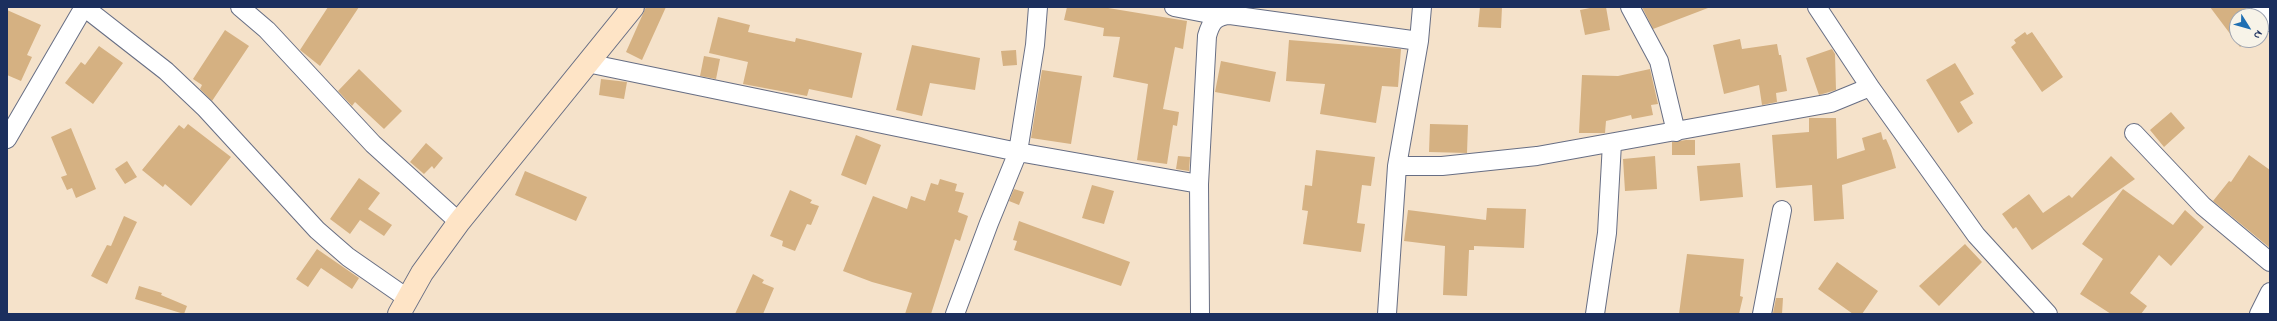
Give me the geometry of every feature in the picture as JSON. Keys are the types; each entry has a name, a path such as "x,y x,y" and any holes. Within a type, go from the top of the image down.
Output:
{"street":[{"path":"7,139 84,7 166,71 205,108 317,230 403,306 422,273 459,222 633,7"},
{"path":"240,7 267,30 373,144 459,222"},
{"path":"955,314 989,223 1018,152 1035,45 1038,7"},
{"path":"1174,7 1220,16 1230,15 1419,42"},
{"path":"1386,314 1397,166 1419,42 1422,7"},
{"path":"1630,7 1659,61 1676,132"},
{"path":"1817,7 1870,87 1976,235 2048,314"},
{"path":"2262,7 2270,22"},
{"path":"1200,314 1199,184 1207,36 1214,20 1220,16"},
{"path":"587,63 1018,152 1199,184"},
{"path":"1397,166 1442,166 1491,162 1612,143 1831,103 1870,87"},
{"path":"2134,133 2203,206 2270,262"},
{"path":"1595,314 1607,233 1612,143"},
{"path":"1762,314 1782,210"},
{"path":"2259,314 2270,292"}],"building":[{"path":"328,7 359,7 320,66 300,50"},
{"path":"646,7 666,7 642,60 626,52"},
{"path":"1067,7 1102,7 1187,21 1183,49 1175,47 1163,109 1179,112 1177,126 1173,125 1167,164 1137,160 1148,84 1113,77 1120,37 1103,36 1104,28 1064,20"},
{"path":"1480,7 1502,7 1501,28 1478,27"},
{"path":"1595,7 1606,7 1610,30 1585,35 1580,10"},
{"path":"1642,7 1708,7 1708,8 1653,29"},
{"path":"2210,7 2246,8 2229,8 2229,32"},
{"path":"7,10 41,25 27,55 32,57 21,81 7,75"},
{"path":"718,17 750,25 748,32 795,42 796,38 862,53 852,98 809,89 807,96 743,84 748,62 709,53"},
{"path":"225,30 249,46 212,101 200,89 202,85 193,79"},
{"path":"2025,32 2027,35 2032,32 2063,77 2042,92 2011,47 2016,43 2014,40"},
{"path":"1740,39 1742,49 1777,44 1779,55 1781,55 1787,91 1776,93 1777,102 1762,105 1759,85 1724,94 1713,45"},
{"path":"1289,40 1401,49 1398,87 1382,86 1376,123 1320,114 1325,84 1286,81"},
{"path":"912,45 980,58 975,90 930,83 922,116 896,110"},
{"path":"99,46 123,63 93,104 65,83 81,62 85,65"},
{"path":"1832,49 1835,54 1836,90 1819,95 1806,58"},
{"path":"1016,50 1017,65 1003,66 1001,51"},
{"path":"704,56 720,59 716,79 700,76"},
{"path":"1221,61 1276,72 1270,102 1215,92"},
{"path":"1955,63 1974,94 1960,102 1973,123 1958,133 1926,80"},
{"path":"359,69 402,111 384,129 355,102 352,106 338,91"},
{"path":"1650,69 1658,104 1651,105 1653,115 1632,119 1631,115 1606,121 1605,133 1579,133 1582,75 1618,76"},
{"path":"1042,70 1082,76 1071,144 1031,138"},
{"path":"601,79 627,82 624,99 599,95"},
{"path":"2171,112 2185,128 2164,147 2150,130"},
{"path":"1809,118 1836,118 1837,159 1865,150 1862,138 1881,132 1883,140 1886,139 1891,150 1896,168 1842,185 1844,219 1814,221 1812,185 1776,188 1772,135 1809,132"},
{"path":"188,124 231,157 191,206 165,184 163,187 142,170 179,125 184,129"},
{"path":"1430,124 1468,125 1467,153 1429,152"},
{"path":"71,128 96,189 76,198 72,188 67,190 61,177 67,175 51,137"},
{"path":"856,135 881,145 866,185 841,175"},
{"path":"1695,140 1695,155 1672,155 1672,142"},
{"path":"426,143 443,158 434,169 432,166 424,174 410,162"},
{"path":"1316,150 1375,157 1371,186 1362,185 1357,223 1365,224 1361,252 1303,244 1308,211 1302,210 1305,185 1312,186"},
{"path":"2249,155 2270,170 2270,248 2213,201 2229,181 2231,182"},
{"path":"1178,156 1190,157 1189,171 1176,169"},
{"path":"1655,156 1657,189 1625,191 1623,159"},
{"path":"2111,156 2135,179 2032,250 2016,227 2013,229 2002,214 2029,194 2043,213 2069,195 2072,198"},
{"path":"127,161 137,177 125,184 115,169"},
{"path":"1740,163 1743,197 1700,201 1697,166"},
{"path":"525,171 587,197 576,221 515,195"},
{"path":"359,178 380,193 368,209 392,225 384,236 360,220 350,234 330,219"},
{"path":"940,179 957,184 955,191 964,193 958,212 968,216 960,241 955,239 931,314 905,314 912,293 872,282 843,271 873,196 907,209 911,196 925,201 931,183 938,185"},
{"path":"1092,185 1114,191 1104,224 1082,218"},
{"path":"1014,189 1024,192 1019,205 1009,201"},
{"path":"2123,189 2173,225 2185,210 2204,227 2171,266 2159,255 2130,293 2147,306 2141,314 2111,314 2080,294 2103,259 2082,244"},
{"path":"790,190 812,200 810,203 819,206 811,225 807,224 795,251 782,246 783,241 770,236"},
{"path":"1487,208 1526,209 1524,248 1474,246 1474,250 1469,250 1467,296 1443,295 1445,246 1404,241 1408,210 1486,220"},
{"path":"124,216 137,222 107,284 91,276 107,245 111,246"},
{"path":"1019,221 1130,262 1121,286 1014,250 1017,241 1013,240"},
{"path":"1965,244 1982,262 1939,306 1919,286"},
{"path":"317,249 359,278 352,289 321,268 308,287 296,279"},
{"path":"1687,254 1744,259 1740,296 1743,297 1739,314 1679,314"},
{"path":"1837,262 1878,291 1862,314 1853,314 1818,289"},
{"path":"753,274 764,280 762,283 774,288 763,314 735,314"},
{"path":"139,286 162,293 161,295 187,306 184,314 135,299"},
{"path":"1776,298 1783,298 1782,314 1773,313"}]}
